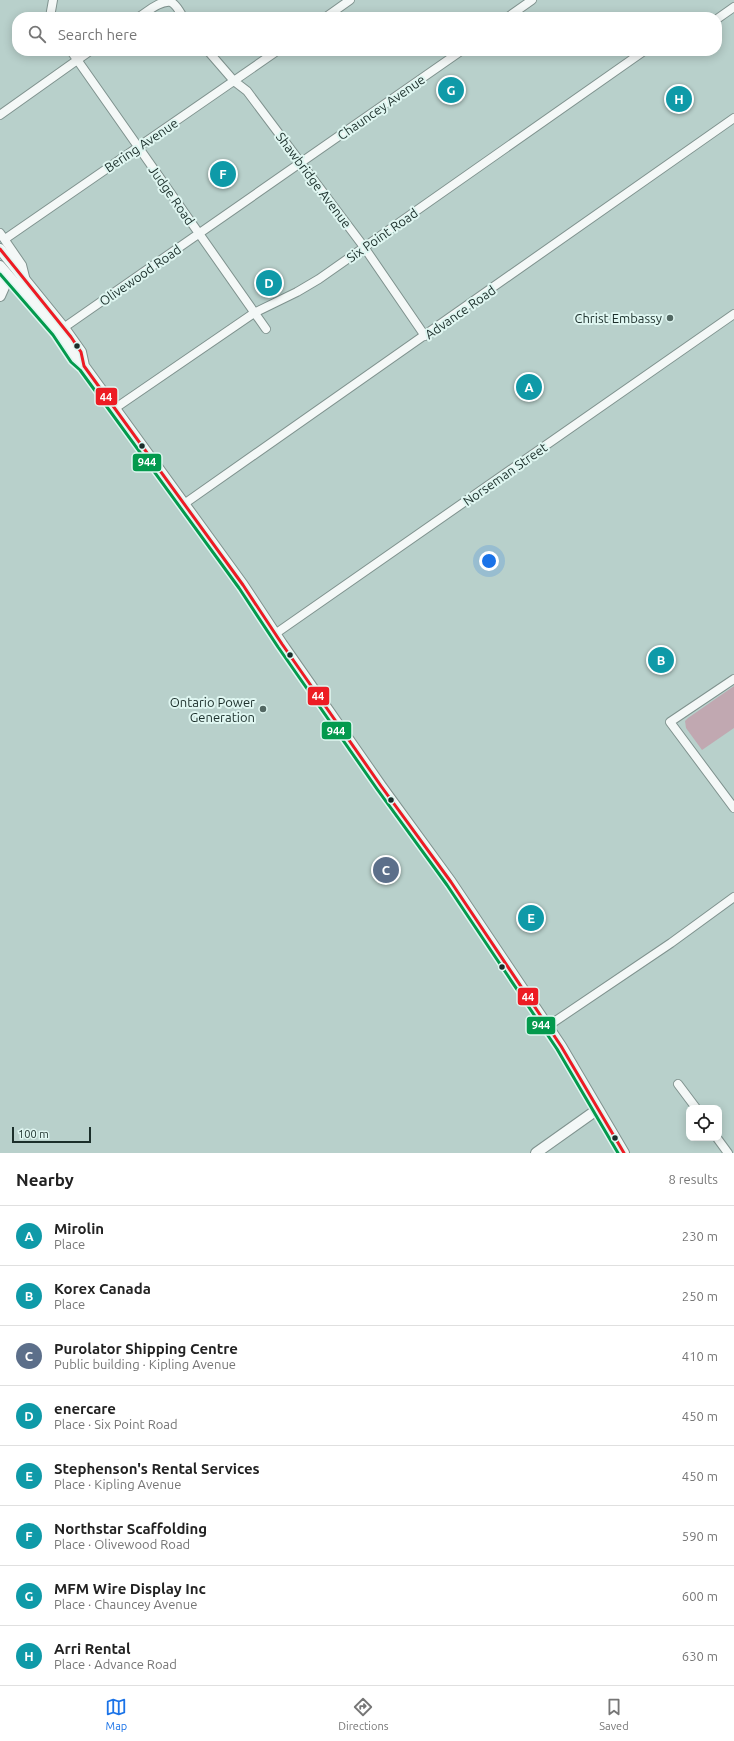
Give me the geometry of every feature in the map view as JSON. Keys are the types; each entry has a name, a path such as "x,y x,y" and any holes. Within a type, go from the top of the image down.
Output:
{"main road":[{"path":"0,249 26,281 61,330 75,359 84,366 243,585 275,634 381,786 451,882 548,1026 576,1070 624,1153"},
{"path":"1,268 24,294 61,330"},
{"path":"0,296 4,288 1,268"},
{"path":"0,296 13,292 24,294"},
{"path":"536,1153 598,1109"}],"street":[{"path":"51,12 53,0"},
{"path":"333,12 350,0"},
{"path":"515,12 532,0"},
{"path":"146,12 161,1 168,1 174,4 180,12"},
{"path":"722,15 734,7"},
{"name":"Judge Road","path":"75,56 266,329"},
{"path":"0,116 83,56"},
{"name":"Shawbridge Avenue","path":"212,56 234,81 247,91 364,247 426,336"},
{"name":"Bering Avenue","path":"2,236 138,147 270,56"},
{"name":"Chauncey Avenue","path":"301,163 453,56"},
{"name":"Six Point Road","path":"114,409 254,313 297,292 364,247 637,56"},
{"name":"Advance Road","path":"184,504 426,336 734,118"},
{"name":"Olivewood Road","path":"61,330 198,233 301,163"},
{"path":"2,236 25,270 26,281"},
{"name":"Norseman Street","path":"275,634 734,314"},
{"path":"734,679 670,722 734,808"},
{"path":"548,1026 671,943 734,898"},
{"path":"678,1084 694,1105"},
{"path":"719,1141 728,1153"}],"shaded area":[{"path":"734,686 734,728 702,750 686,728 685,721"}],"transit line":[{"name":"44","path":"0,249 71,337 81,352 84,366 243,585 282,644 381,786 451,882 561,1046 624,1153"},
{"name":"944","path":"0,274 53,335 71,362 80,370 239,588 278,647 377,789 447,885 557,1049 618,1153"}],"place":[{"name":"MFM Wire Display Inc","path":"451,90"},
{"name":"Arri Rental","path":"679,99"},
{"name":"Northstar Scaffolding","path":"223,174"},
{"name":"enercare","path":"269,283"},
{"name":"Christ Embassy","path":"670,318"},
{"name":"Mirolin","path":"529,387"},
{"name":"Korex Canada","path":"661,660"},
{"name":"Ontario Power Generation","path":"263,709"},
{"name":"Purolator Shipping Centre","path":"386,870"},
{"name":"Stephenson's Rental Services","path":"531,918"}]}
